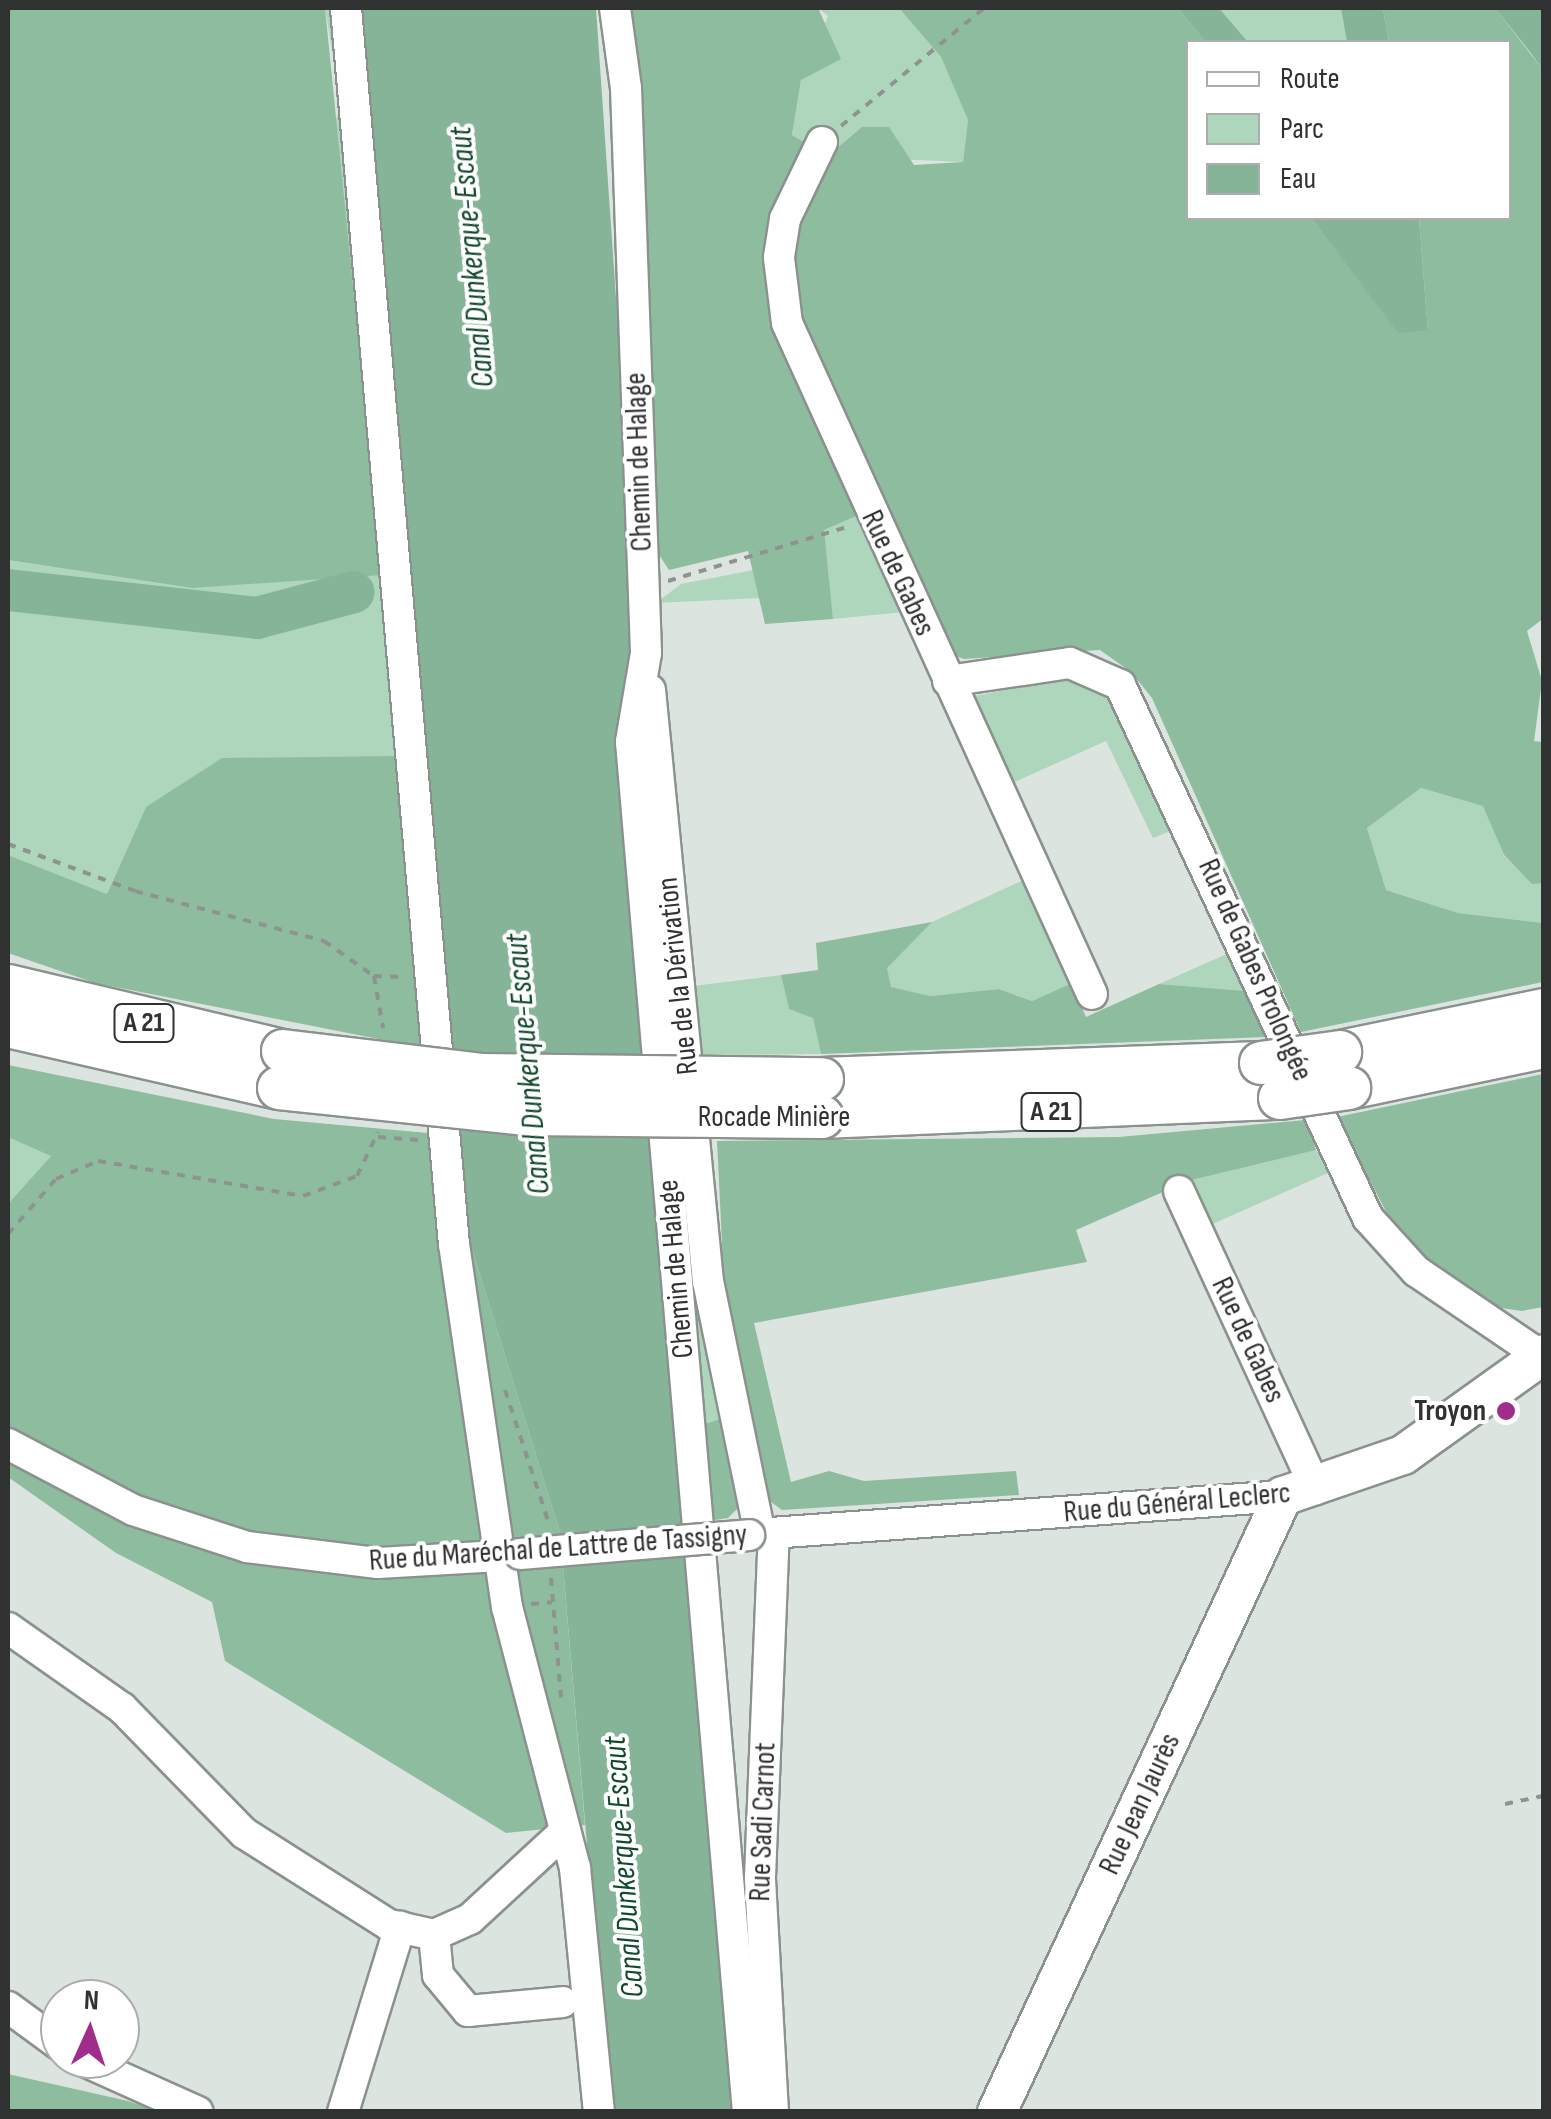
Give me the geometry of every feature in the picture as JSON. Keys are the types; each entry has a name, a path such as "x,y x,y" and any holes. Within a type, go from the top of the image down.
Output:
{"highway":[{"name":"Rocade Minière","path":"8,986 281,1070"},
{"name":"Rocade Minière","path":"1345,1070 1544,1010"},
{"name":"Rocade Minière","path":"8,1026 557,1116 822,1098 1271,1081 1544,1047"}],"main road":[{"name":"Rue du Général Leclerc","path":"1299,1493 1418,1446 1543,1356"},
{"name":"Rue Jean Jaurès","path":"997,2112 1299,1493"}],"street":[{"path":"346,8 454,1244 562,1834 575,1868 599,2112"},
{"name":"Chemin de Halage","path":"615,8 626,88 646,653 631,742 748,2112"},
{"name":"Rue de Gabes","path":"822,142 785,219 781,296 870,512 1092,994"},
{"name":"Rue de la Dérivation","path":"646,653 708,1281 761,1534"},
{"name":"Rue de Gabes Prolongée","path":"948,681 1070,663 1120,685 1368,1218 1416,1272 1543,1356"},
{"name":"Rue de Gabes","path":"1179,1191 1299,1493"},
{"name":"Rue du Maréchal de Lattre de Tassigny","path":"8,1444 133,1510 247,1547 378,1564 761,1534"},
{"name":"Rue du Général Leclerc","path":"761,1534 1299,1493"},
{"name":"Rue Sadi Carnot","path":"761,1534 760,1877 773,2112"},
{"path":"8,1628 122,1708 244,1832 400,1927 434,1935 470,1919 562,1834"},
{"path":"343,2112 400,1927"},
{"path":"434,1935 438,1975 468,2011 563,2002"},
{"path":"8,2007 40,2030"},
{"path":"125,2079 198,2112"}],"path":[{"path":"822,142 984,8"},
{"path":"644,587 870,512"},
{"path":"8,844 135,891 324,941 374,976 382,1042"},
{"path":"8,1234 56,1178 98,1161 303,1196 357,1176 378,1137 379,1118"},
{"path":"378,1137 446,1142"},
{"path":"1505,1804 1544,1796"}],"green space":[{"path":"325,8 362,8 453,1046 424,1048 146,807 107,894 8,855 8,560 192,588 341,104"},
{"path":"818,8 899,8 941,57 968,120 963,162 828,156 792,135 801,80 828,16"},
{"path":"1219,8 1341,8 1347,40 1246,40"},
{"path":"860,514 904,612 833,619 823,530"},
{"path":"754,570 760,598 656,603 681,584"},
{"path":"1055,680 1079,681 1115,704 1173,830 1153,838 1106,741 1010,784 975,696"},
{"path":"1421,788 1484,806 1504,856 1532,883 1543,883 1543,923 1458,913 1386,890 1367,828"},
{"path":"1028,878 1072,983 1032,1001 999,989 930,996 890,987 886,968 932,922"},
{"path":"1229,953 1246,991 1159,984"},
{"path":"781,975 789,1009 813,1017 821,1054 691,1055 685,987"},
{"path":"8,1137 52,1155 8,1204"},
{"path":"671,1141 686,1141 729,1416 693,1428"},
{"path":"1316,1150 1328,1173 1208,1226 1189,1181"}],"shaded area":[{"path":"8,8 325,8 382,575 192,588 8,560"},
{"path":"623,8 818,8 841,59 801,80 792,135 828,156 862,127 889,127 914,165 963,162 968,120 941,57 899,8 1178,8 1203,40 1186,40 1186,220 1313,220 1398,332 1428,331 1419,220 1511,220 1511,40 1389,40 1383,8 1495,8 1543,70 1544,618 1527,631 1542,681 1534,741 1543,742 1543,883 1532,884 1504,855 1483,806 1421,788 1367,828 1386,890 1458,913 1543,923 1543,982 1301,1032 1152,698 1131,672 1100,650 964,659 945,652 879,506 824,530 833,619 765,624 748,551 669,570 650,541"},
{"path":"398,756 424,1048 95,983 8,953 8,855 107,894 146,807 222,758"},
{"path":"932,922 887,968 891,987 930,996 999,989 1032,1001 1072,983 1086,1017 1159,984 1246,991 1266,1037 821,1054 813,1018 789,1009 781,975 818,970 816,943"},
{"path":"8,1065 274,1119 461,1136 471,1246 560,1532 585,1825 506,1833 225,1661 212,1602 116,1553 8,1477 8,1204 51,1156 8,1137"},
{"path":"1543,1074 1543,1307 1522,1311 1495,1307 1435,1268 1394,1227 1337,1117"},
{"path":"1305,1120 1316,1150 1188,1181 1076,1230 1087,1262 754,1323 791,1482 829,1471 864,1481 1016,1471 1019,1495 782,1510 771,1502 758,1479 714,1263 722,1243 717,1141 1119,1137"},
{"path":"729,1416 744,1502 728,1518 701,1522 693,1428"},
{"path":"8,2074 128,2101 157,2111 8,2111"}],"water":[{"name":"Canal Dunkerque-Escaut","path":"362,8 596,8 741,2111 610,2111 560,1532 471,1246"},
{"path":"1178,8 1219,8 1246,40 1203,40"},
{"path":"1341,8 1383,8 1389,40 1347,40"},
{"path":"1495,8 1543,8 1543,70 1530,52"},
{"path":"1313,220 1419,220 1428,331 1398,333"}],"waterway":[{"path":"8,590 257,618 354,592"}],"place":[{"name":"Troyon","path":"1506,1411"}]}
